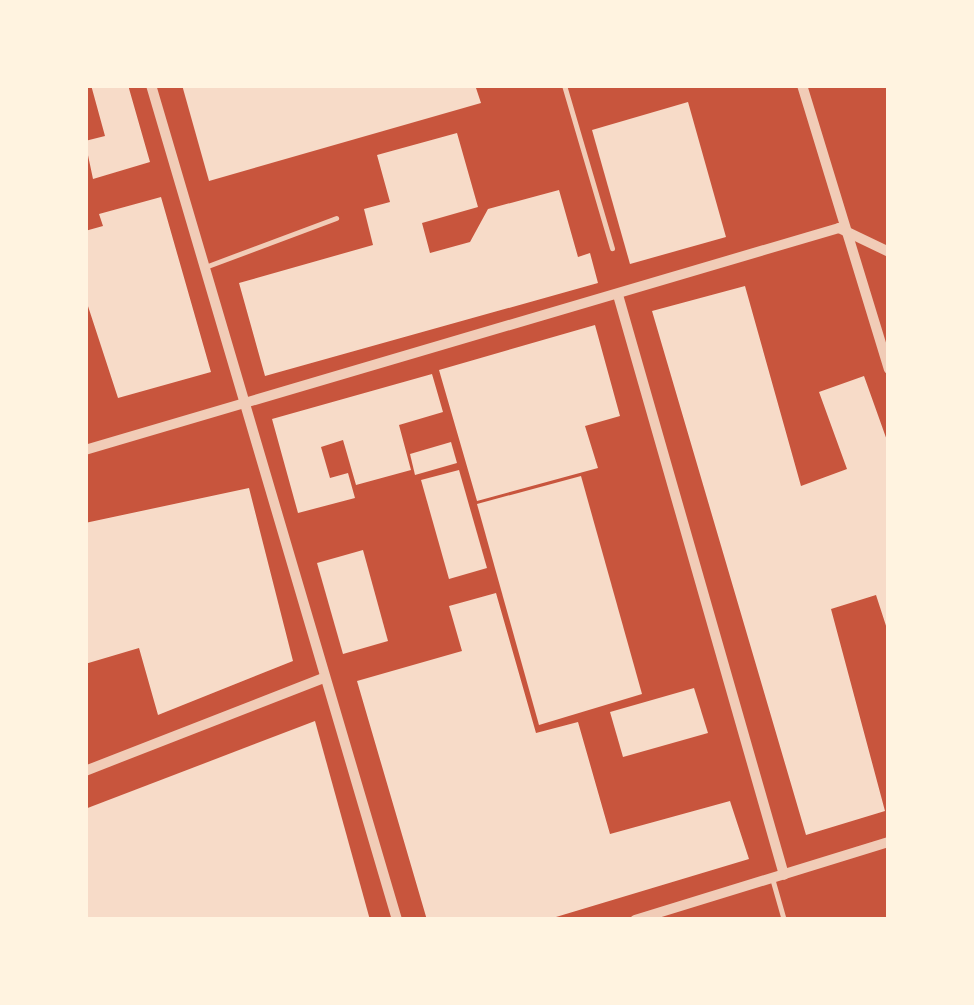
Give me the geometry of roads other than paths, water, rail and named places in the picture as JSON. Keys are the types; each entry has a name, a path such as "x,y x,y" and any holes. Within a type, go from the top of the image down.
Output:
{"street":[{"path":"151,85 397,920"},
{"path":"802,85 839,228 889,369"},
{"path":"85,450 839,228 889,252"},
{"path":"618,295 778,876"},
{"path":"85,771 324,678"},
{"path":"636,920 889,842"}],"lane":[{"path":"564,85 612,248"},
{"path":"205,267 336,218"},
{"path":"778,876 784,920"}]}
